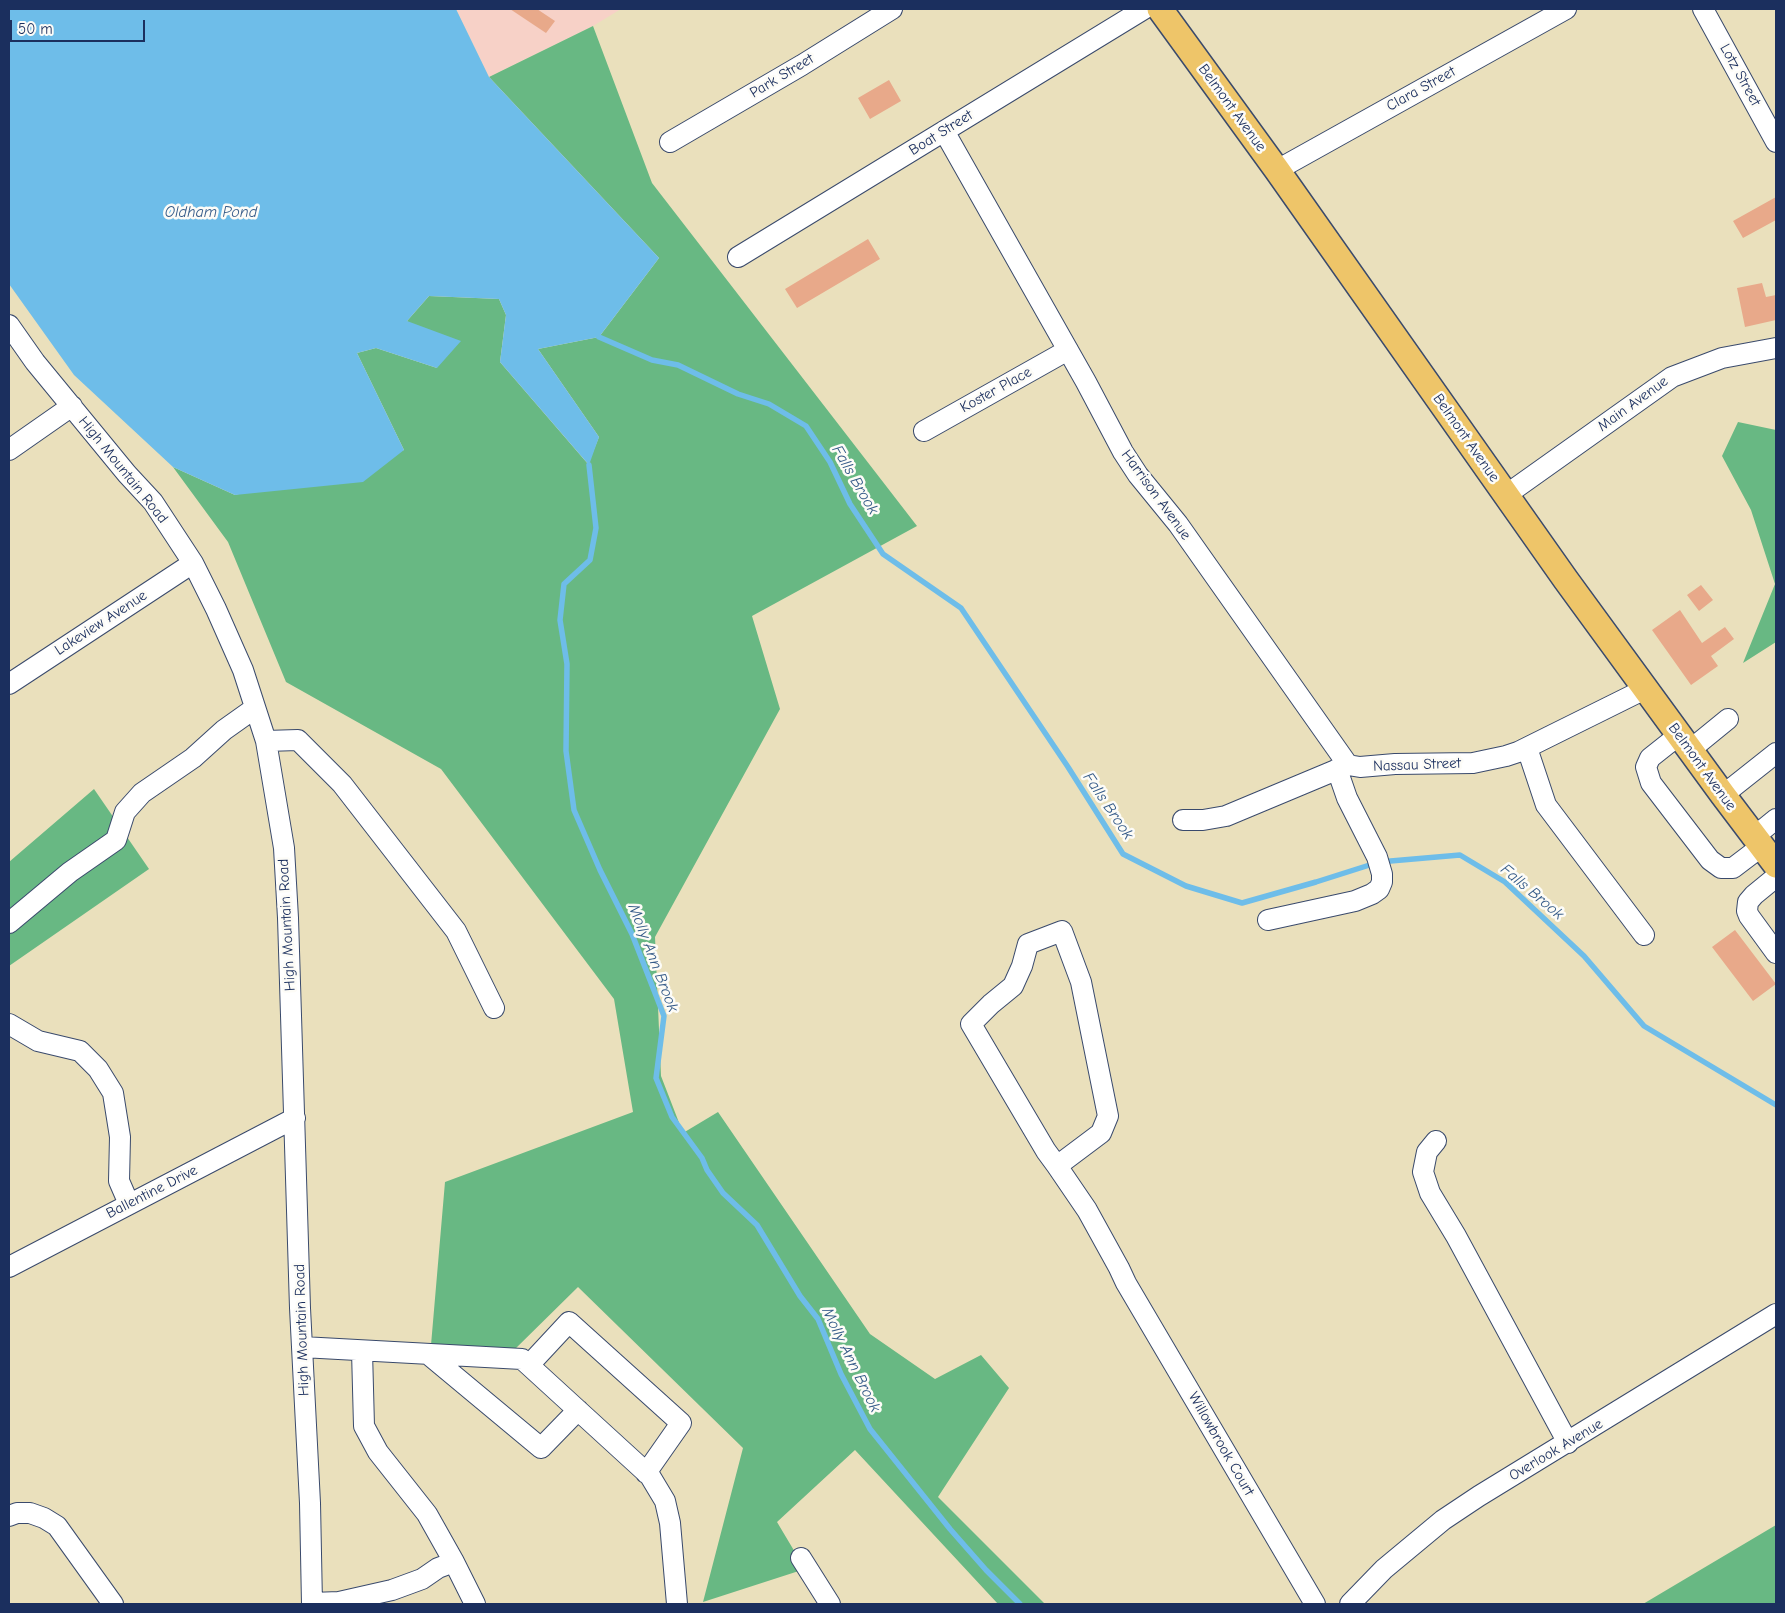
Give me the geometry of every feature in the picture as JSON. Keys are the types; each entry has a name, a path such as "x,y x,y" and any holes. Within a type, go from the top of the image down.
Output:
{"main road":[{"name":"Belmont Avenue","path":"1160,9 1277,170 1506,496 1645,689 1764,849"}],"street":[{"name":"Park Street","path":"670,142 802,65 892,9"},
{"name":"Boat Street","path":"738,257 1144,9"},
{"name":"Clara Street","path":"1277,170 1566,9"},
{"name":"Lotz Street","path":"1703,9 1776,142"},
{"name":"Harrison Avenue","path":"944,131 1068,350 1123,452 1178,524 1342,767 1347,798 1379,865 1382,882 1379,889 1355,901 1268,920"},
{"name":"High Mountain Road","path":"9,325 35,362 127,474 153,502 193,563 243,670 266,742 284,848 302,1347 310,1503 312,1604"},
{"name":"Main Avenue","path":"1506,496 1672,376 1722,358 1776,348"},
{"name":"Koster Place","path":"924,431 1068,350"},
{"path":"9,450 72,406"},
{"name":"Lakeview Avenue","path":"9,684 193,563"},
{"name":"Nassau Street","path":"1183,820 1203,820 1226,816 1342,767 1472,763 1506,756 1527,748 1645,689"},
{"path":"9,922 70,872 116,840 124,812 142,793 194,758 224,730 256,708"},
{"path":"1728,719 1650,758 1646,768 1652,783 1710,860 1721,868 1733,868 1764,849 1776,819"},
{"path":"266,742 298,740 342,784 456,931 494,1008"},
{"path":"1527,748 1546,805 1644,935"},
{"path":"1723,795 1776,753"},
{"path":"1776,877 1754,894 1748,902 1747,911 1776,953"},
{"name":"Willowbrook Court","path":"1057,1166 1101,1133 1108,1116 1081,982 1062,931 1028,944 1022,966 1013,986 971,1024 1057,1166 1087,1210 1126,1283 1315,1604"},
{"path":"9,1024 38,1041 80,1051 98,1069 113,1093 120,1137 119,1181 128,1204"},
{"name":"Ballentine Drive","path":"9,1267 295,1118"},
{"path":"1436,1141 1427,1152 1423,1172 1430,1193 1456,1236 1568,1443"},
{"name":"Overlook Avenue","path":"1350,1604 1384,1570 1443,1520 1776,1314"},
{"path":"528,1365 569,1322 681,1423 646,1473"},
{"path":"302,1347 362,1352 522,1359 646,1473 665,1501 670,1523 677,1604"},
{"path":"362,1352 364,1426 378,1452 427,1514 475,1604"},
{"path":"428,1354 541,1448 578,1410"},
{"path":"9,1516 17,1513 30,1513 44,1518 56,1526 113,1604"},
{"path":"801,1558 830,1604"},
{"path":"312,1604 340,1602 392,1590 422,1579 438,1568 454,1562"}],"shaded area":[{"path":"456,9 621,9 593,26 489,77"}],"green space":[{"path":"593,26 652,183 917,526 752,616 780,709 655,937 661,1076 683,1133 718,1112 870,1334 935,1379 981,1355 1009,1388 938,1497 1045,1604 998,1604 855,1450 777,1522 805,1569 703,1602 743,1448 578,1287 512,1352 431,1345 445,1182 633,1112 614,999 441,769 286,682 228,542 173,467 235,495 404,450 357,353 376,348 437,368 407,321 429,296 499,299 506,315 500,362 588,464 599,437 538,349 599,337 659,258 489,77"},
{"path":"1738,422 1776,430 1776,642 1743,663 1775,584 1751,510 1722,456"},
{"path":"94,789 149,869 9,966 9,862"},
{"path":"1776,1525 1776,1604 1643,1604"}],"water":[{"name":"Oldham Pond","path":"9,9 456,9 489,77 659,258 599,337 538,349 599,437 589,465 500,362 506,315 499,299 429,296 407,321 461,341 437,368 376,348 357,353 404,450 363,482 235,495 173,467 74,375 9,284"}],"building":[{"path":"510,9 537,9 555,21 546,33"},
{"path":"889,80 901,101 870,119 858,98"},
{"path":"1776,197 1776,220 1743,238 1733,221"},
{"path":"868,239 880,259 797,308 785,289"},
{"path":"1762,283 1766,297 1776,295 1776,320 1745,327 1737,288"},
{"path":"1701,585 1713,600 1699,611 1687,595"},
{"path":"1680,610 1702,643 1725,627 1734,639 1711,656 1718,666 1691,685 1652,630"},
{"path":"1735,930 1776,984 1753,1001 1712,947"}],"waterway":[{"name":"Falls Brook","path":"599,337 652,360 678,365 738,394 769,404 806,426 830,462 850,504 883,554 961,608 1068,767 1123,854 1186,886 1242,903 1379,862 1460,855 1505,882 1584,956 1644,1026 1776,1105"},
{"name":"Molly Ann Brook","path":"589,465 596,528 590,560 564,584 560,620 567,664 566,751 574,810 600,870 632,934 664,1016 656,1078 672,1117 702,1158 707,1170 723,1193 757,1225 800,1296 818,1319 841,1374 870,1429 950,1529 986,1570 1020,1604"}]}
